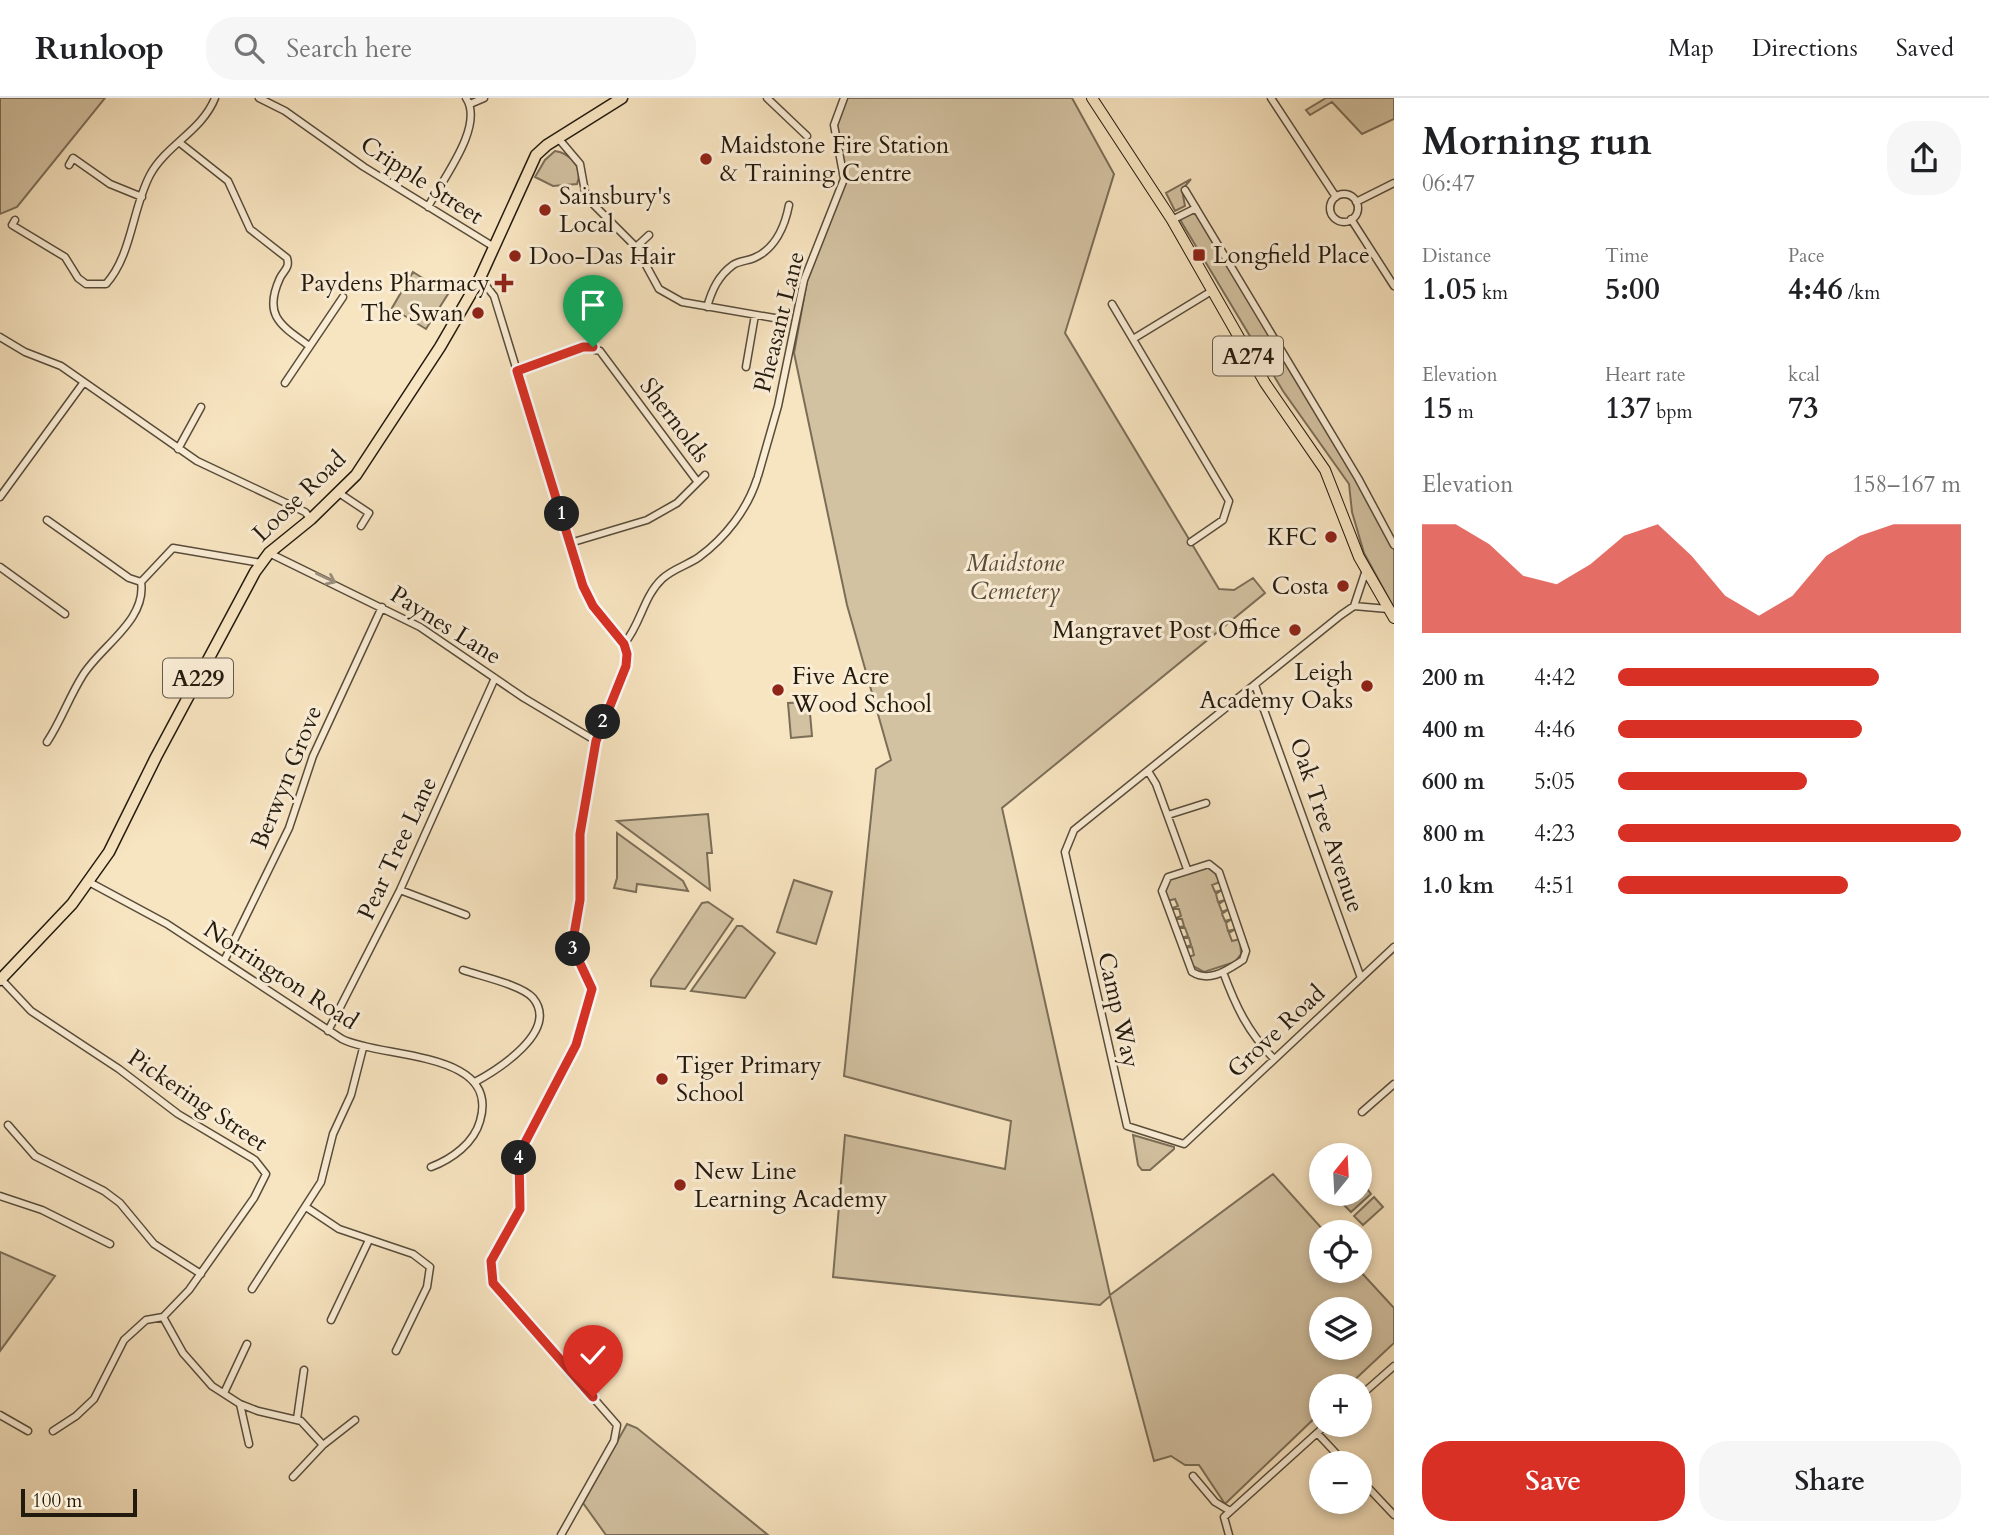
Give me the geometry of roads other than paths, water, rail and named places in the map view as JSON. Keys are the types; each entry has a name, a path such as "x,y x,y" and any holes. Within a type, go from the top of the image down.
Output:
{"highway":[{"name":"Loose Road","path":"1,980 89,882 109,852 171,726 261,563 356,475 440,347 480,278 536,155 622,98"}],"main road":[{"name":"A274","path":"1092,98 1172,220 1210,292 1265,383 1325,470 1366,570 1391,613"}],"street":[{"path":"3,222 13,223 65,257 78,278 86,284 106,284 120,263 151,173 210,110 215,98"},
{"name":"Cripple Street","path":"259,98 296,118 365,167 494,247"},
{"path":"428,207 469,131 472,118 468,101 484,98"},
{"path":"767,98 807,136"},
{"name":"Pheasant Lane","path":"624,644 637,629 650,593 663,577 699,556 729,529 751,496 778,406 804,280 844,178 834,125 844,98"},
{"path":"1271,98 1336,197"},
{"path":"558,138 580,164 586,197 636,247 659,289 666,296 707,307 786,320"},
{"path":"180,143 228,181 250,229 287,258 289,265 274,296 274,315 279,325 308,345"},
{"path":"71,162 110,184 142,197"},
{"path":"1356,202 1394,183"},
{"path":"1185,190 1359,478 1394,545"},
{"path":"1349,195 1356,202 1357,213 1351,219 1341,221 1332,215 1331,206 1336,197 1349,195"},
{"path":"707,307 713,287 735,263 760,256 773,243 782,231 789,205"},
{"path":"1172,220 1196,208"},
{"path":"1351,219 1394,286"},
{"path":"636,247 649,235"},
{"path":"480,278 494,296 587,596 624,644 626,666 596,741 582,817 580,900 572,937 576,958 592,989 590,1001 576,1045 519,1154 520,1209 491,1261 490,1274 493,1283 617,1425 614,1441 561,1535"},
{"path":"1133,339 1210,292"},
{"path":"285,383 308,345 343,298"},
{"path":"1112,304 1228,501 1223,520 1191,542"},
{"path":"746,367 755,315"},
{"path":"0,337 25,352 61,366 178,449 305,512 311,519"},
{"name":"Shernolds","path":"517,371 583,347 593,347 600,351 697,481"},
{"path":"0,497 84,382"},
{"path":"178,449 201,407"},
{"name":"Shernolds","path":"570,543 647,520 677,503 705,475"},
{"path":"339,493 369,513 361,526"},
{"path":"47,520 129,578 141,582"},
{"path":"47,742 60,723 82,676 137,609 141,582 173,548 261,563"},
{"name":"Paynes Lane","path":"269,553 420,627 596,741"},
{"path":"0,567 65,614"},
{"path":"1187,869 1168,815 1148,771 1354,606 1366,570"},
{"path":"1354,606 1391,613"},
{"name":"Berwyn Grove","path":"225,961 289,828 318,743 382,607"},
{"name":"Pear Tree Lane","path":"328,1031 400,890 495,678"},
{"name":"Oak Tree Avenue","path":"1255,685 1361,978"},
{"name":"Camp Way","path":"1148,771 1074,830 1066,843 1069,875 1126,1126 1184,1144"},
{"path":"1168,815 1206,803"},
{"path":"1209,864 1216,867 1245,945 1243,960 1223,972 1199,976 1192,972 1162,891 1168,877 1209,864"},
{"name":"Norrington Road","path":"89,882 147,911 328,1031 363,1048 450,1064 462,1070 475,1083"},
{"path":"400,890 466,915"},
{"name":"Grove Road","path":"1184,1144 1394,947"},
{"path":"431,1167 450,1159 476,1132 482,1109 475,1083 509,1063 527,1044 536,1026 539,1010 533,998 522,990 463,970"},
{"path":"1223,972 1238,1014 1252,1036 1273,1059"},
{"name":"Pickering Street","path":"1,980 41,1018 264,1169 265,1178 254,1198 201,1274 163,1317 146,1320 124,1340 94,1399 76,1416 53,1431"},
{"path":"252,1289 321,1182 330,1143 351,1095 363,1048"},
{"path":"1362,1112 1394,1084"},
{"path":"8,1125 34,1156 104,1191 120,1203 147,1238 201,1274"},
{"path":"0,1196 32,1205 110,1244"},
{"path":"306,1207 339,1229 413,1254 430,1267 427,1287 396,1351"},
{"path":"331,1320 369,1240"},
{"path":"163,1317 191,1363 224,1393 240,1404 276,1417 298,1419 310,1428 323,1445"},
{"path":"224,1393 247,1344"},
{"path":"1372,1385 1394,1366"},
{"path":"298,1419 304,1370"},
{"path":"240,1404 249,1444"},
{"path":"0,1415 27,1431"},
{"path":"293,1477 323,1445 355,1420"},
{"path":"1228,1535 1224,1517 1313,1437"},
{"path":"1321,1437 1334,1451"},
{"path":"1193,1476 1215,1502 1230,1511"},
{"path":"1372,1492 1394,1515"}],"place":[{"name":"Maidstone Fire Station & Training Centre","path":"706,159"},
{"name":"Sainsbury's Local","path":"545,210"},
{"name":"Longfield Place","path":"1199,255"},
{"name":"Doo-Das Hair","path":"515,256"},
{"name":"Paydens Pharmacy","path":"504,283"},
{"name":"The Swan","path":"478,313"},
{"name":"KFC","path":"1331,537"},
{"name":"Costa","path":"1343,586"},
{"name":"Mangravet Post Office","path":"1295,630"},
{"name":"Leigh Academy Oaks","path":"1367,686"},
{"name":"Five Acre Wood School","path":"778,690"},
{"name":"Tiger Primary School","path":"662,1079"},
{"name":"New Line Learning Academy","path":"680,1185"}],"park label":[{"name":"Maidstone Cemetery","path":"1015,577"}]}
